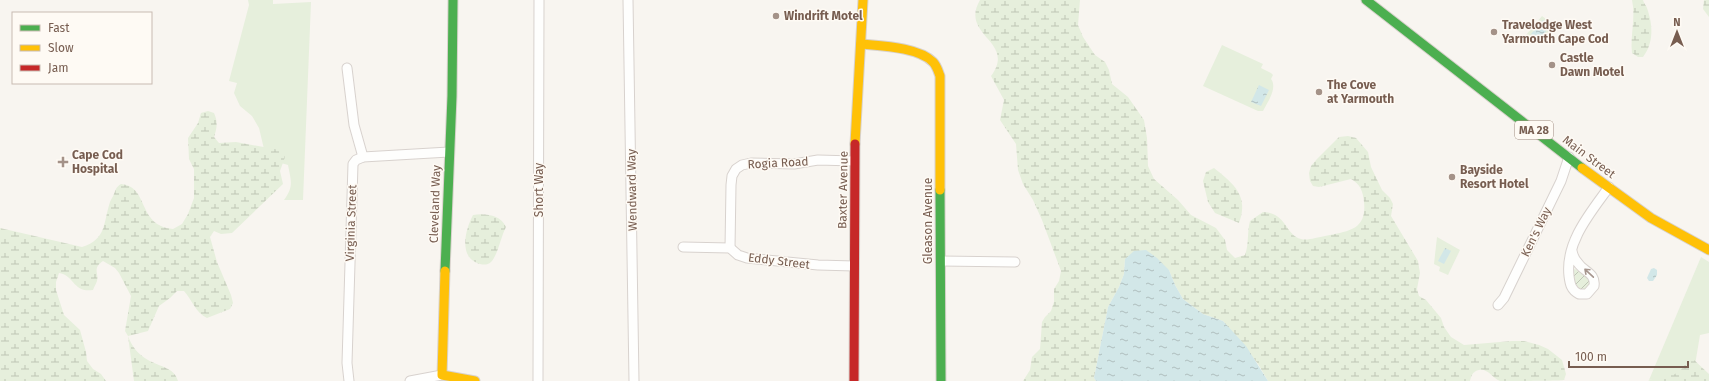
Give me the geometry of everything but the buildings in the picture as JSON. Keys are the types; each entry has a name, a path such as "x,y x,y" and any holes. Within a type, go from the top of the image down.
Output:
{"street":[{"name":"Cleveland Way","path":"442,375 452,96 453,0"},
{"name":"Short Way","path":"538,381 539,0"},
{"name":"Wendward Way","path":"628,0 634,381"},
{"name":"Baxter Avenue","path":"854,381 854,161 863,0"},
{"name":"Main Street","path":"1370,1 1569,157 1651,218 1709,250"},
{"name":"Gleason Avenue","path":"861,44 912,52 924,56 934,63 940,76 941,381"},
{"path":"347,68 354,125 363,157 405,153 449,152"},
{"name":"Virginia Street","path":"349,381 347,363 353,167 356,160 363,157"},
{"name":"Ken's Way","path":"1498,304 1504,298 1562,181 1569,157"},
{"name":"Rogia Road","path":"730,248 732,176 736,169 742,164 794,164 818,160 854,161"},
{"path":"1572,252 1576,238 1584,223 1610,187"},
{"name":"Eddy Street","path":"683,247 730,248 738,256 747,258 818,266 854,266"},
{"path":"941,261 1015,262"},
{"path":"410,381 442,375 475,381"}],"green space":[{"path":"248,0 273,0 273,4 311,2 303,200 284,200 291,183 288,165 274,161 264,149 259,128 252,116 240,106 234,93 237,83 229,81 249,5"},
{"path":"980,0 1080,0 1078,25 1083,37 1095,55 1105,62 1109,70 1112,84 1128,97 1144,120 1147,138 1148,166 1154,179 1178,200 1191,215 1216,228 1225,240 1227,250 1235,258 1245,255 1250,221 1263,212 1271,213 1277,216 1296,237 1301,239 1313,239 1341,233 1354,228 1359,224 1364,212 1364,202 1362,191 1357,183 1351,179 1319,187 1313,186 1310,181 1309,173 1311,166 1339,137 1348,136 1356,138 1368,152 1371,167 1382,190 1390,198 1393,204 1391,216 1418,261 1420,273 1417,289 1419,296 1426,300 1441,318 1444,327 1451,337 1464,345 1524,341 1539,345 1548,349 1562,360 1566,374 1564,380 1500,381 1485,370 1482,370 1474,373 1470,381 1268,381 1258,364 1223,321 1203,314 1183,299 1169,270 1125,259 1124,274 1108,307 1094,378 1096,381 1023,381 1030,370 1032,357 1040,349 1042,322 1051,311 1054,302 1054,289 1059,281 1061,271 1042,220 1033,200 1023,184 1018,170 1016,144 1000,120 1004,100 991,76 997,64 997,54 993,46 981,31 977,22 976,12"},
{"path":"1632,0 1643,0 1647,8 1650,21 1651,40 1647,52 1643,57 1638,57 1632,53"},
{"path":"1704,0 1709,0 1709,17 1703,9"},
{"path":"1542,16 1554,25 1538,44 1526,35"},
{"path":"1222,45 1263,64 1261,68 1273,75 1271,79 1273,83 1273,91 1263,111 1258,111 1203,86"},
{"path":"208,111 214,113 217,125 214,137 219,143 236,142 280,150 285,157 280,171 283,184 232,233 221,234 214,231 210,237 217,262 231,295 233,303 230,309 207,318 197,310 184,291 177,291 159,306 148,331 128,336 125,331 131,296 115,268 103,261 98,266 97,281 93,290 81,289 64,274 59,273 56,282 56,290 64,315 80,330 87,361 106,381 0,381 0,228 82,247 96,240 100,235 105,223 110,201 116,188 121,184 129,186 135,190 149,216 162,227 173,229 182,224 188,214 194,198 194,169 189,159 188,138 198,123 201,113"},
{"path":"1214,168 1238,191 1242,205 1242,214 1239,223 1215,213 1208,202 1203,181 1206,172"},
{"path":"483,214 497,217 506,227 496,255 491,262 484,265 473,261 468,256 466,250 466,236 473,215"},
{"path":"1437,237 1460,250 1448,275 1439,271 1440,267 1434,264"},
{"path":"1701,257 1709,262 1709,333 1700,335 1695,365 1685,364 1675,375 1649,380"},
{"path":"1575,269 1590,279 1591,283 1586,290 1580,290 1574,282 1573,270"},
{"path":"128,336 131,344 138,353 148,360 170,370 176,376 178,381 134,381"},
{"path":"1693,359 1709,374 1709,381 1648,381 1654,378 1678,373 1685,364"}],"water":[{"path":"1543,20 1550,26 1539,40 1531,34"},
{"path":"1259,85 1269,90 1261,106 1251,102"},
{"path":"1445,248 1451,251 1444,264 1438,261"},
{"path":"1146,250 1169,270 1183,299 1203,314 1223,321 1246,346 1268,381 1096,381 1094,378 1108,307 1124,274 1125,259 1134,251"},
{"path":"1654,268 1657,270 1657,275 1653,281 1649,281 1647,278 1651,269"}],"traffic: fast":[{"path":"445,271 452,96 453,0"},
{"path":"1366,0 1582,168"},
{"path":"940,190 941,381"}],"traffic: slow":[{"path":"855,144 863,0"},
{"path":"861,44 909,50 926,57 933,62 936,67 940,76 940,190"},
{"path":"1582,168 1651,218 1709,250"},
{"path":"445,271 442,375 475,381"}],"traffic: jam":[{"path":"854,381 855,144"}],"place":[{"name":"Windrift Motel","path":"776,16"},
{"name":"Travelodge West Yarmouth Cape Cod","path":"1494,32"},
{"name":"Castle Dawn Motel","path":"1552,65"},
{"name":"The Cove at Yarmouth","path":"1319,92"},
{"name":"Cape Cod Hospital","path":"63,162"},
{"name":"Bayside Resort Hotel","path":"1452,177"}]}
